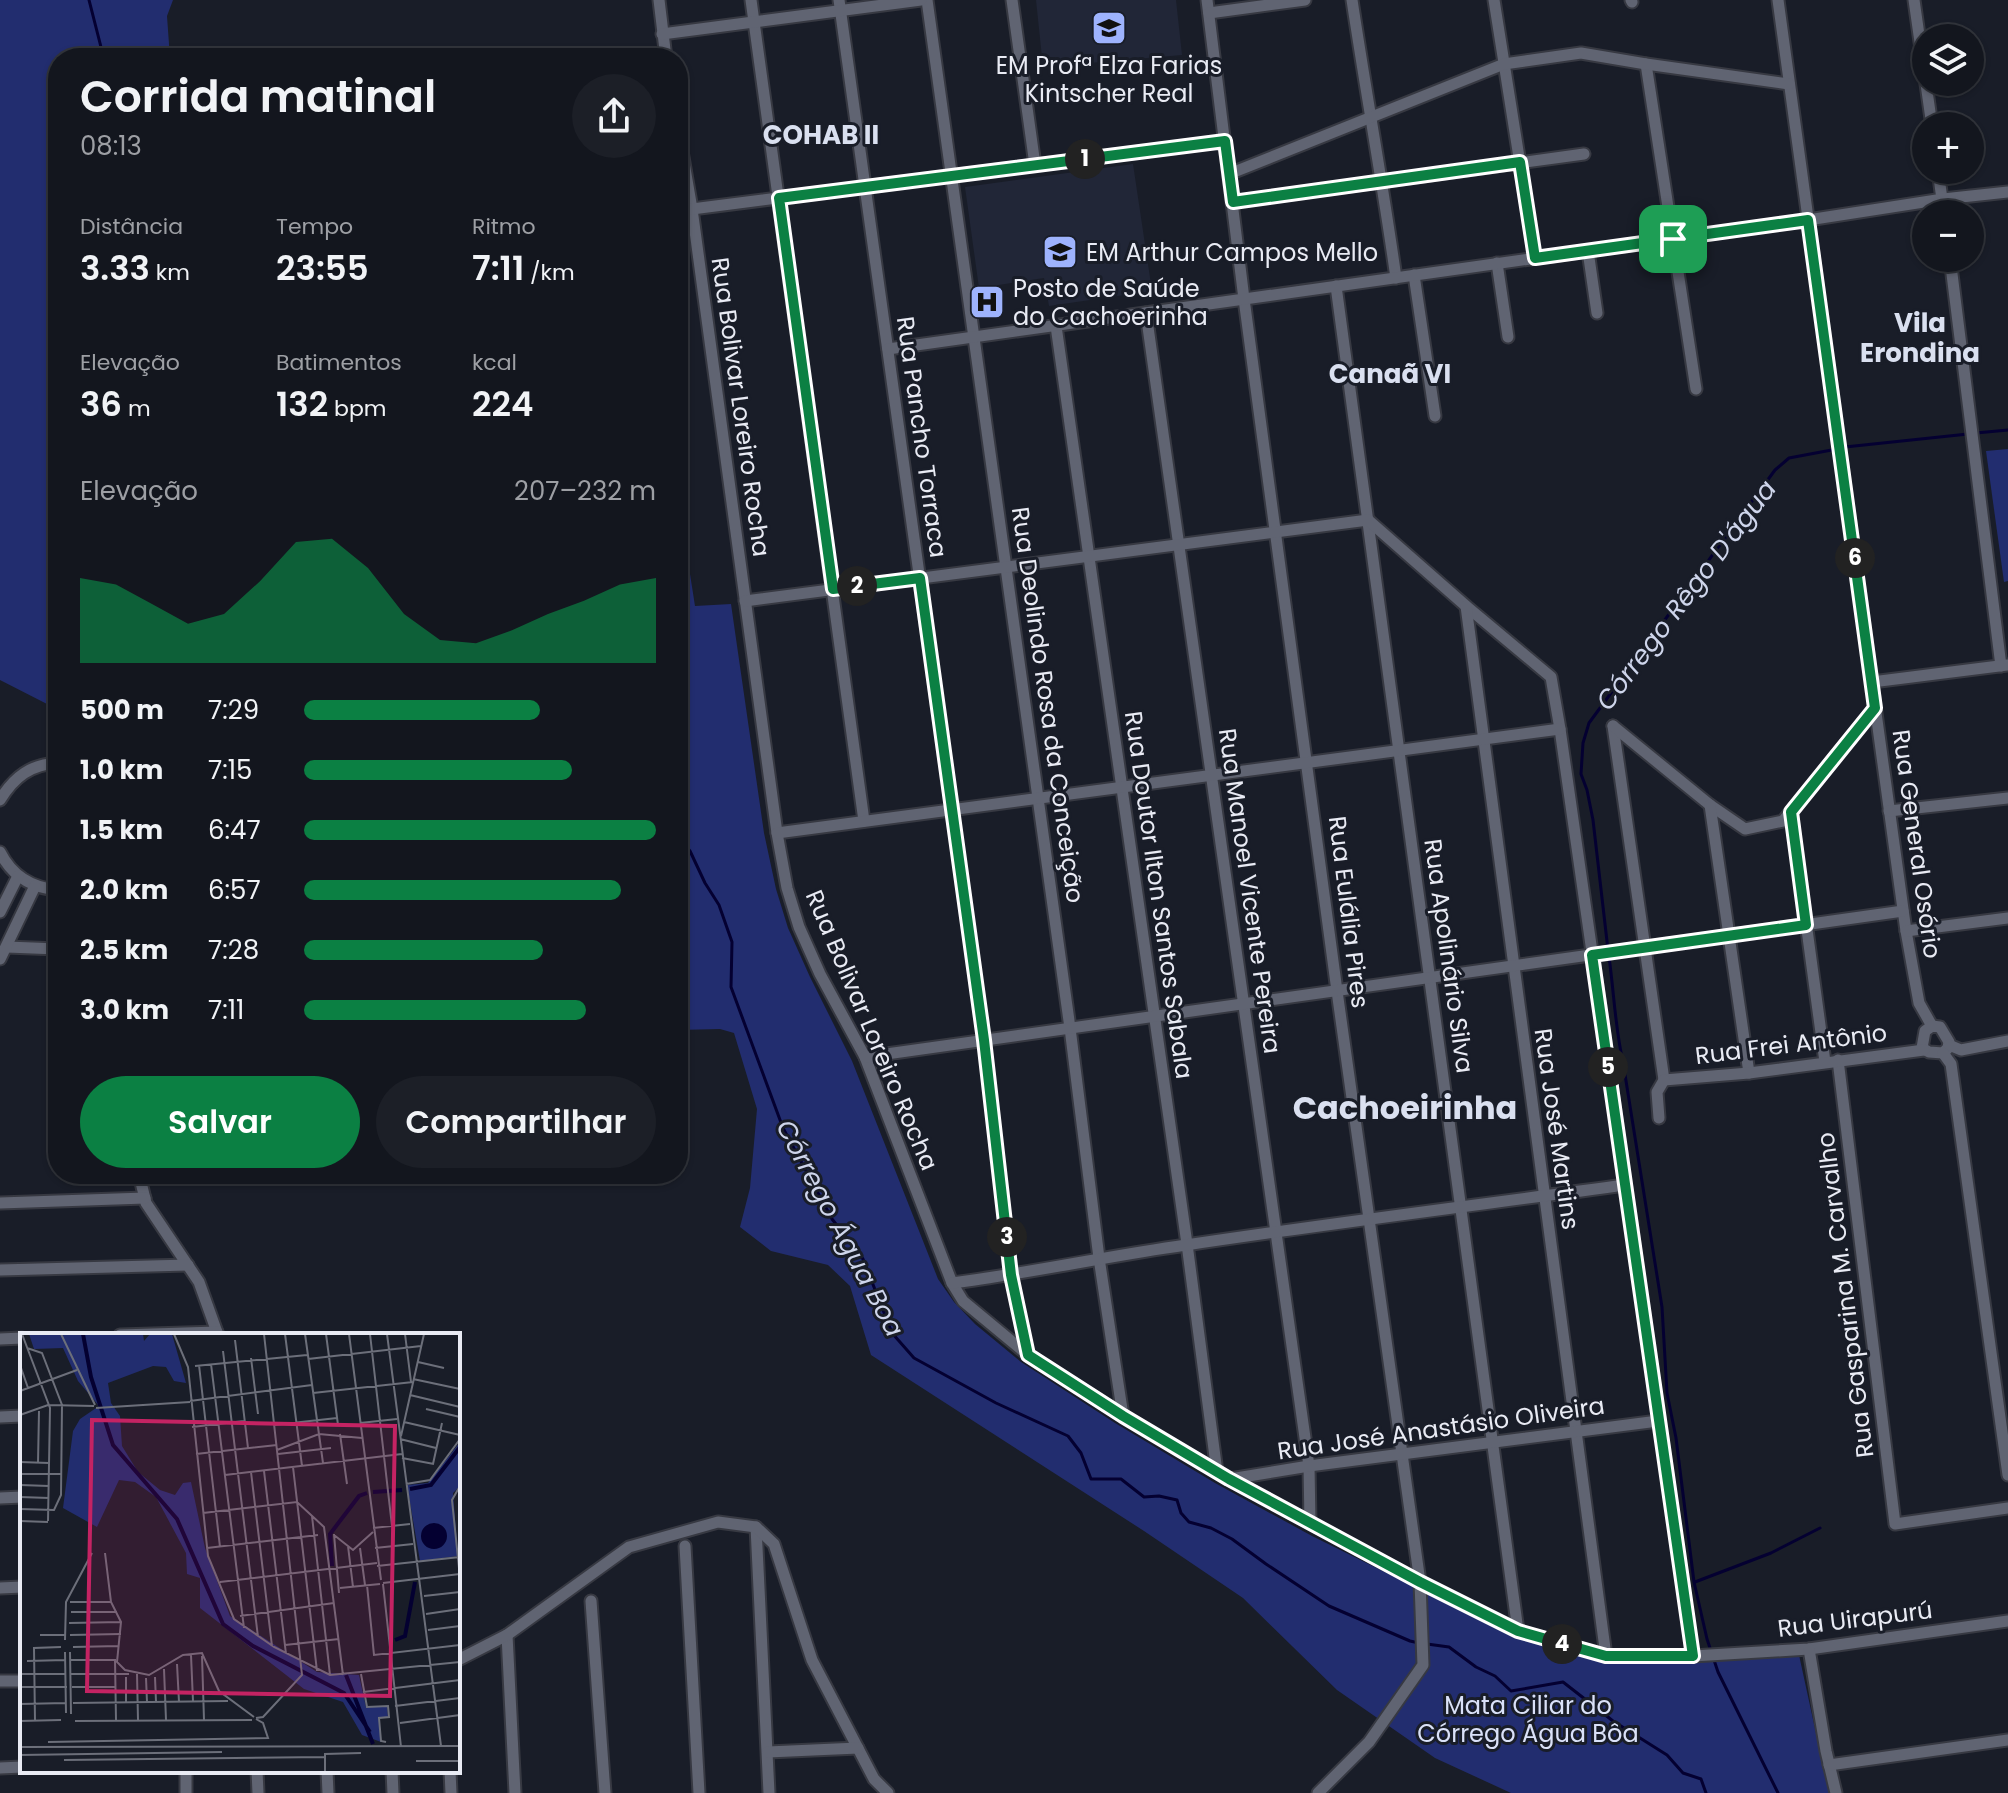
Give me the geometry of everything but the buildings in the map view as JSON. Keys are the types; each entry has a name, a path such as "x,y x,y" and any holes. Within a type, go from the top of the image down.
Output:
{"street":[{"path":"659,0 664,48"},
{"path":"751,0 864,821"},
{"path":"662,34 755,22 840,5 921,0"},
{"name":"Rua Deolindo Rosa da Conceição","path":"927,0 1123,1416"},
{"path":"1012,0 1035,165"},
{"name":"Rua Eulália Pires","path":"1207,0 1337,991 1420,1582 1423,1665 1369,1742 1318,1793"},
{"path":"1209,13 1305,0"},
{"path":"1352,0 1396,278"},
{"path":"1494,0 1535,258"},
{"name":"Rua General Osório","path":"1778,0 1906,931 1919,1003 1932,1026"},
{"path":"1914,0 1930,112"},
{"name":"Rua Pancho Torraca","path":"840,5 984,1040 1011,1275 1028,1355"},
{"path":"1229,174 1504,64 1581,53 1789,84"},
{"path":"1646,64 1696,389"},
{"path":"692,209 1225,141"},
{"path":"1233,202 1584,154"},
{"path":"1940,184 1943,199"},
{"name":"Rua Bolivar Loreiro Rocha","path":"688,186 787,888 799,927 820,974 865,1057 952,1283 963,1301 1028,1355 1217,1472 1420,1582 1518,1631 1606,1656 1707,1656"},
{"path":"888,349 2008,192"},
{"path":"1588,251 1597,313"},
{"path":"1497,263 1508,337"},
{"path":"1872,682 2004,665 1952,272"},
{"path":"1414,275 1435,416"},
{"name":"Rua Apolinário Silva","path":"1336,286 1518,1631"},
{"name":"Rua Manoel Vicente Pereira","path":"1146,313 1309,1466 1310,1523"},
{"name":"Rua Doutor Ilton Santos Sabala","path":"1056,326 1217,1472"},
{"path":"745,601 1368,520 1551,677 1596,955 1625,1185 1693,1656"},
{"name":"Rua José Martins","path":"1466,606 1606,1656"},
{"path":"1659,1118 1657,1092 1664,1080 1613,726 1710,805 1745,829 1783,821 1875,708"},
{"path":"777,833 1560,729"},
{"path":"0,800 9,785 26,771 48,764"},
{"path":"1889,811 2008,798"},
{"path":"1710,805 1749,1073"},
{"path":"1791,812 1825,1062"},
{"path":"0,852 7,866 23,881 48,889"},
{"path":"0,912 18,876"},
{"path":"0,959 35,886"},
{"path":"865,1057 1903,911"},
{"path":"1906,931 2008,918"},
{"path":"7,947 48,949"},
{"path":"2008,1041 1961,1050 1946,1049 1924,1050 1922,1045 1925,1031 1932,1026 1940,1027 1949,1042 1946,1049 1951,1064 2008,1475"},
{"name":"Rua Frei Antônio","path":"1664,1080 1749,1073 1924,1050"},
{"name":"Rua Gasparina M. Carvalho","path":"1838,1060 1895,1524 2008,1508"},
{"path":"142,1184 146,1203 199,1282 217,1333"},
{"path":"952,1283 1187,1244 1625,1185"},
{"path":"0,1203 145,1198"},
{"path":"0,1270 188,1265"},
{"path":"0,1339 20,1338"},
{"path":"0,1417 20,1416"},
{"name":"Rua José Anastásio Oliveira","path":"1229,1479 1658,1421"},
{"path":"0,1498 20,1497"},
{"path":"460,1659 507,1635 629,1547 718,1522 756,1527 774,1544 812,1660 874,1779 888,1793"},
{"path":"756,1527 769,1793"},
{"path":"685,1546 699,1793"},
{"path":"0,1588 20,1587"},
{"path":"591,1601 605,1793"},
{"name":"Rua Uirapurú","path":"1707,1656 1809,1649 2008,1621"},
{"path":"507,1635 515,1793"},
{"path":"1809,1649 1836,1793"},
{"path":"1828,1759 2008,1740"},
{"path":"768,1752 858,1748"},
{"path":"0,1768 20,1767"},
{"path":"257,1773 258,1793"},
{"path":"327,1773 328,1793"},
{"path":"392,1773 393,1793"},
{"path":"450,1773 451,1793"}],"shaded area":[{"name":"EM Profª Elza Farias Kintscher Real","path":"1036,0 1176,0 1182,55 1043,67"},
{"name":"EM Arthur Campos Mello","path":"1133,164 1152,291 1049,306 1044,278 979,288 965,187"}],"green space":[{"path":"0,0 173,0 167,16 169,48 48,48 47,704 0,680"},
{"path":"2008,449 2008,581 2004,582 1986,451"},
{"name":"Mata Ciliar do Córrego Água Bôa","path":"688,561 695,606 731,604 764,833 788,928 852,1061 938,1279 954,1302 1021,1362 1215,1483 1312,1536 1518,1638 1607,1661 1799,1655 1829,1793 1511,1793 1435,1758 1337,1690 1243,1598 871,1355 850,1286 828,1265 771,1251 740,1227 750,1188 757,1109 734,1033 720,1029 688,1030"}],"waterway":[{"name":"Córrego Rêgo D'água","path":"89,0 101,48"},
{"name":"Córrego Rêgo D'água","path":"1976,433 2008,430"},
{"name":"Córrego Rêgo D'água","path":"1845,447 1968,434"},
{"name":"Córrego Rêgo D'água","path":"1608,950 1593,820 1581,774 1583,743 1589,723 1775,470 1789,458 1837,449"},
{"name":"Córrego Água Boa","path":"688,849 719,905 732,942 731,987 783,1128 832,1219 863,1259 892,1333 914,1358 996,1403 1068,1436 1081,1453 1091,1479 1121,1479 1144,1497 1177,1500 1181,1513 1189,1522 1211,1528 1232,1539 1329,1606 1419,1643"},
{"name":"Córrego Rêgo D'água","path":"1609,957 1618,1036 1662,1307 1667,1393 1676,1438 1694,1582 1718,1672 1778,1793"},
{"path":"1695,1582 1771,1553 1820,1528"},
{"name":"Córrego Água Boa","path":"1427,1644 1449,1647 1476,1667 1495,1676 1511,1691 1563,1682 1613,1721 1667,1755 1683,1773 1701,1779 1706,1793"}],"place":[{"name":"EM Profª Elza Farias Kintscher Real","path":"1109,28"},
{"name":"EM Arthur Campos Mello","path":"1060,252"},
{"name":"Posto de Saúde do Cachoerinha","path":"987,302"}],"district":[{"name":"COHAB II","path":"821,135"},
{"name":"Vila Erondina","path":"1920,338"},
{"name":"Canaã VI","path":"1390,374"},
{"name":"Cachoeirinha","path":"1405,1107"}],"route":[{"path":"1225,141 1233,202 1520,162 1535,258 1673,239 1808,220 1875,708 1791,812 1806,925 1592,955 1693,1656 1606,1656 1518,1631 1420,1582 1229,1479 1028,1355 1011,1275 984,1040 920,578 833,589 779,198 1225,141"}]}
